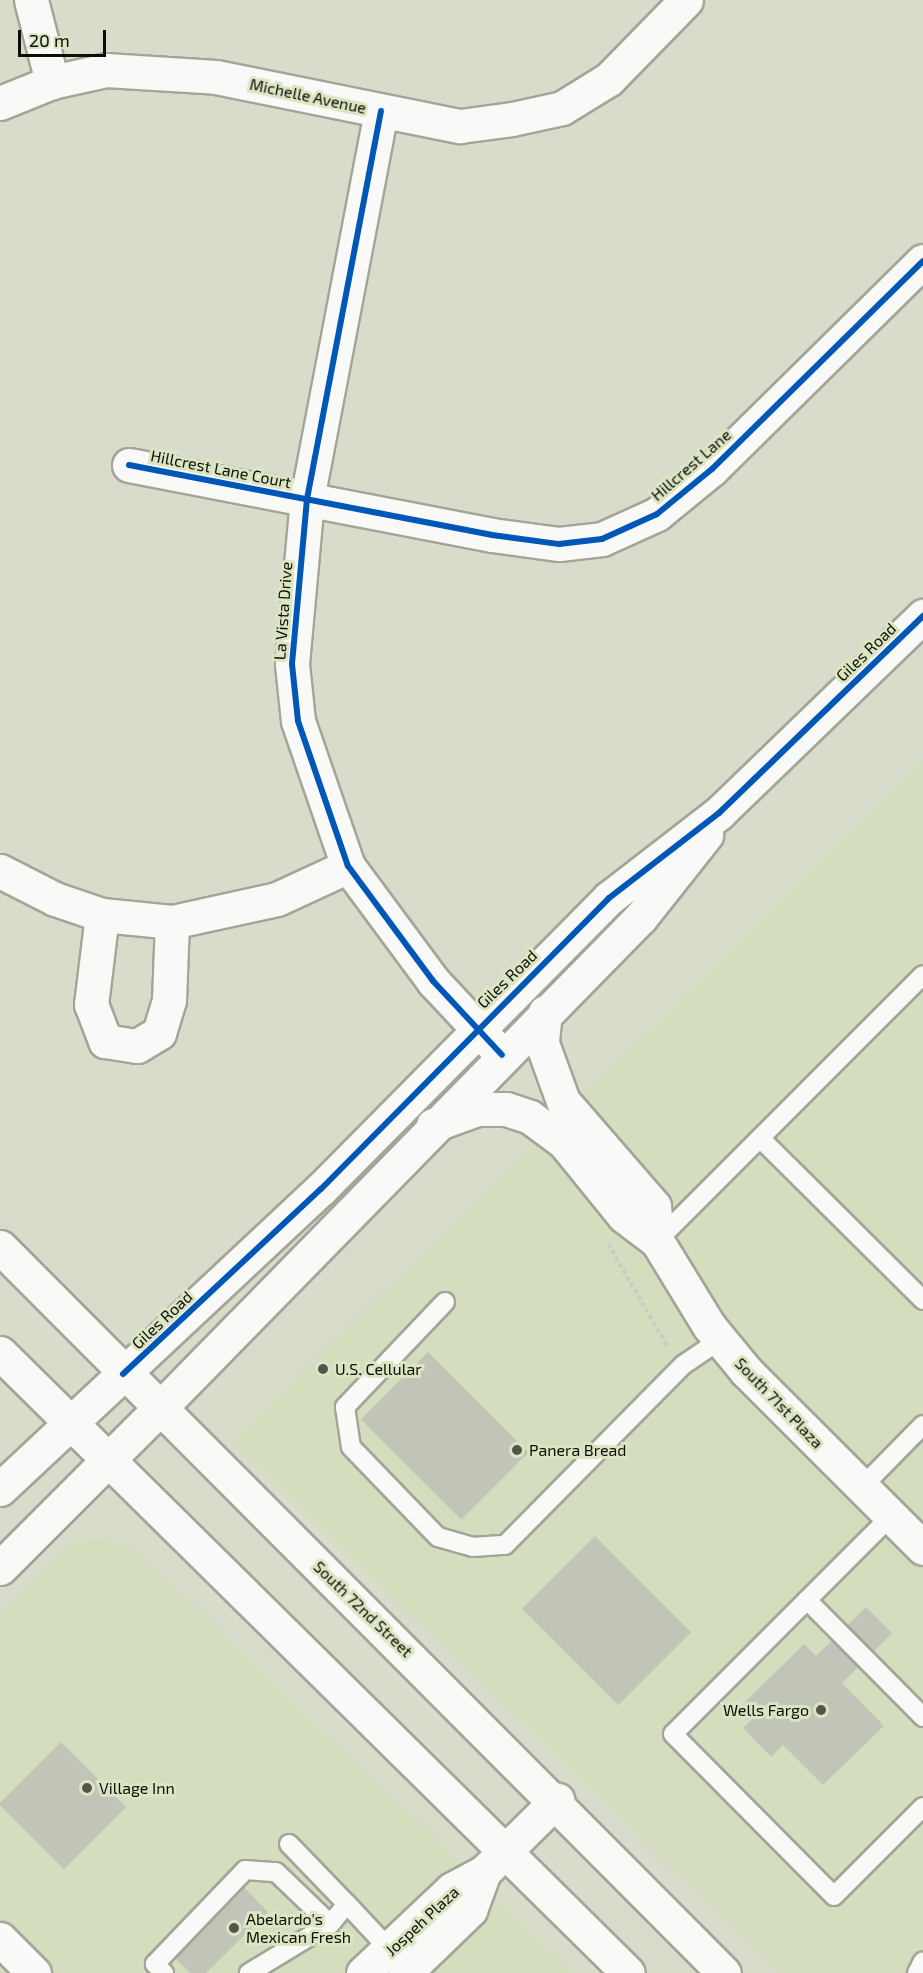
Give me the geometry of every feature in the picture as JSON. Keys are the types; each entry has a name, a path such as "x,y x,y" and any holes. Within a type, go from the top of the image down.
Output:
{"street":[{"path":"31,0 52,82"},
{"name":"Michelle Avenue","path":"0,103 52,82 106,70 216,77 460,126 562,108 609,79 686,0"},
{"name":"La Vista Drive","path":"381,111 307,499 293,675 314,777 348,866 475,1029 502,1055"},
{"name":"Hillcrest Lane","path":"307,499 537,541 602,539 657,514 712,469 923,261"},
{"name":"Hillcrest Lane Court","path":"129,465 307,499"},
{"name":"Giles Road","path":"0,1489 321,1189 475,1029 609,898 719,813 923,616"},
{"name":"Giles Road","path":"0,1568 158,1410 432,1125 641,917 692,857 719,813"},
{"path":"0,871 55,899 102,915 172,922 277,899 348,866"},
{"path":"102,915 92,1004 105,1041 137,1046 159,1033 169,1000 172,922"},
{"name":"South 71st Plaza","path":"545,1012 542,1043 563,1101 654,1206 657,1240"},
{"name":"South 71st Plaza","path":"432,1125 477,1109 506,1108 530,1117 564,1142 624,1216 657,1240 720,1340 923,1548"},
{"name":"South 72nd Street","path":"0,1247 158,1410 557,1800 724,1973"},
{"path":"0,1353 107,1460 494,1862 628,1973"},
{"name":"Jospeh Plaza","path":"363,1973 397,1962 452,1889 494,1862 557,1800"},
{"path":"0,1939 34,1973"}],"lane":[{"path":"657,1240 923,975"},
{"path":"760,1138 923,1300"},
{"path":"445,1302 345,1407 351,1448 438,1537 473,1547 505,1545 683,1365 720,1340"},
{"path":"862,1486 923,1425"},
{"path":"891,1516 673,1734 834,1896 923,1807"},
{"path":"807,1600 923,1716"},
{"path":"289,1844 347,1904 397,1962"},
{"path":"164,1973 155,1964 245,1870 276,1872 330,1924"},
{"path":"249,1973 330,1924 347,1904"},
{"path":"917,1973 923,1961"}],"path":[{"path":"601,1232 669,1350"}],"shaded area":[{"path":"923,760 923,1973 781,1973 233,1442"},
{"path":"96,1537 129,1544 574,1973 0,1973 0,1615 71,1544"}],"building":[{"path":"428,1352 528,1452 461,1520 361,1419"},
{"path":"595,1536 691,1632 618,1705 522,1609"},
{"path":"866,1607 892,1633 842,1683 884,1726 823,1785 783,1745 771,1757 743,1728 755,1717 743,1704 804,1644 816,1656"},
{"path":"61,1742 126,1807 64,1869 0,1805"},
{"path":"243,1886 268,1912 206,1973 190,1973 173,1956"}],"cycle path":[{"path":"381,111 307,499 292,664 298,721 348,866 433,981 502,1055"},
{"path":"129,465 492,535 559,544 602,539 657,514 712,469 923,261"},
{"path":"123,1374 321,1189 609,898 719,813 923,616"}],"place":[{"name":"U.S. Cellular","path":"323,1369"},
{"name":"Panera Bread","path":"517,1450"},
{"name":"Wells Fargo","path":"821,1710"},
{"name":"Village Inn","path":"87,1788"},
{"name":"Abelardo's Mexican Fresh","path":"234,1928"}]}
